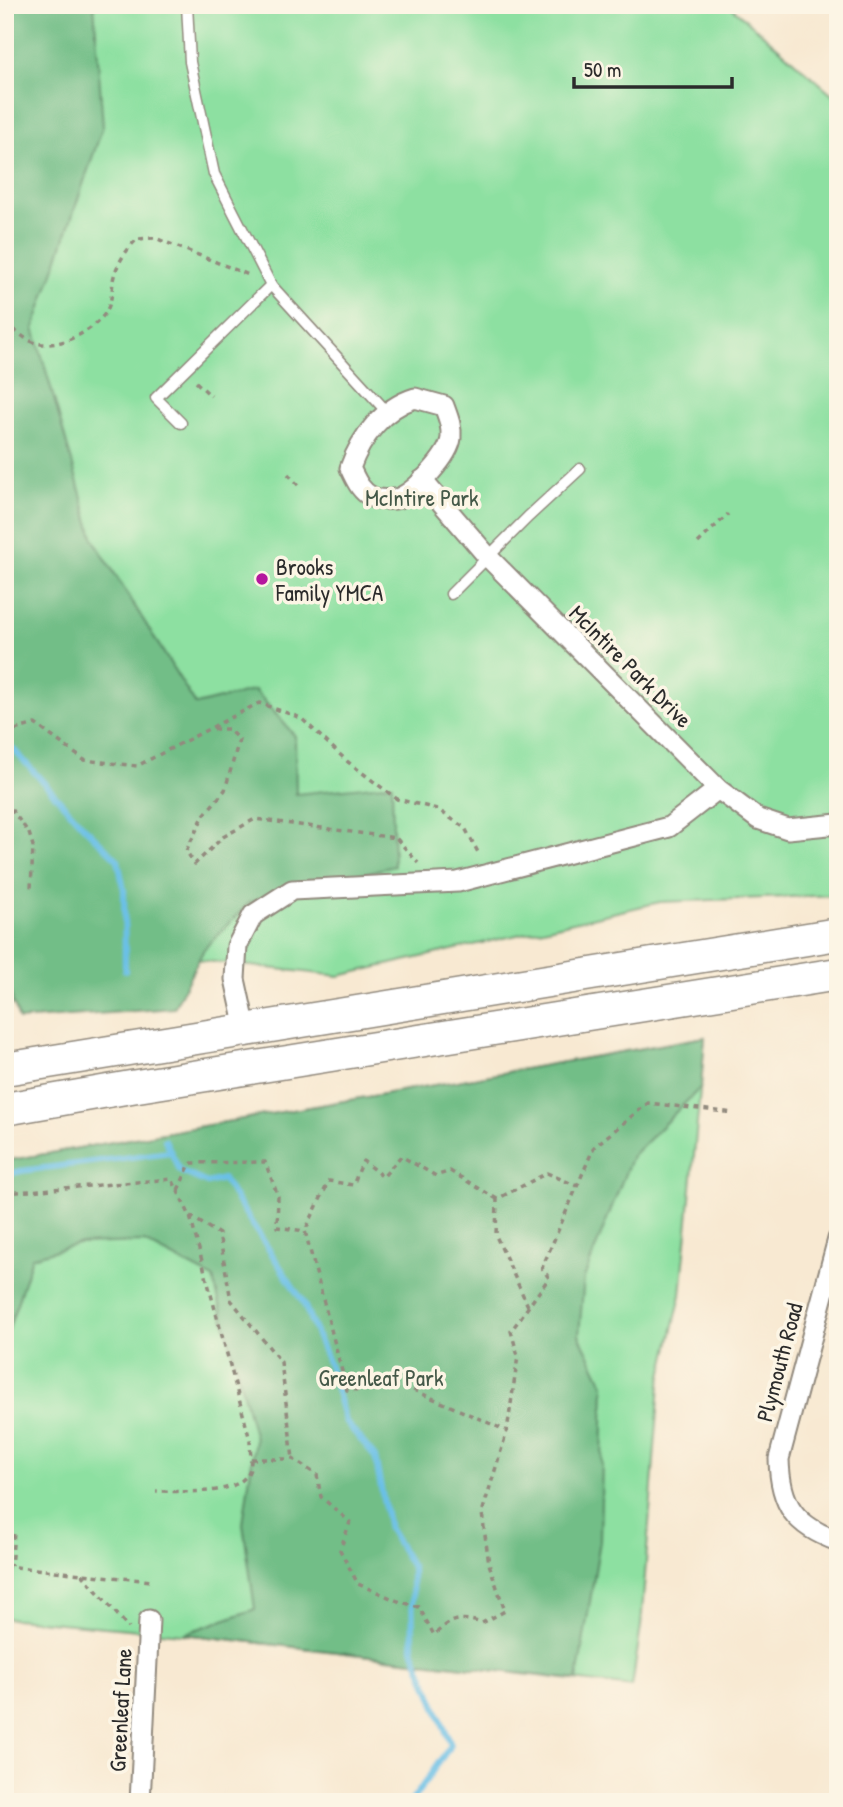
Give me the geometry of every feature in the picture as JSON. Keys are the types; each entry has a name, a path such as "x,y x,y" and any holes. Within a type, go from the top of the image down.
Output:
{"highway":[{"path":"5,1069 838,934"},
{"path":"5,1110 131,1087 838,974"}],"street":[{"path":"415,398 444,406 451,423 451,440 443,458 422,480 398,498 375,499 360,488 350,468 358,446 387,412 400,402 415,398"},
{"name":"McIntire Park Drive","path":"422,480 488,557 718,789 758,819 788,829 838,824"},
{"path":"246,1029 235,979 237,946 253,915 292,890 458,882 669,827 718,789"},
{"name":"Plymouth Road","path":"838,1239 779,1459 779,1480 785,1500 795,1517 814,1531 838,1541"},
{"name":"Greenleaf Lane","path":"140,1802 149,1620"}],"lane":[{"path":"187,5 190,62 214,174 271,285 387,412"},
{"path":"181,424 156,398 271,285"},
{"path":"451,594 580,469"}],"path":[{"path":"5,324 33,342 44,343 76,337 99,320 107,309 113,278 128,248 137,239 155,238 271,285"},
{"path":"196,382 211,396"},
{"path":"288,474 299,486"},
{"path":"698,542 728,514"},
{"path":"5,733 35,724 84,760 136,766 259,703 301,718 348,762 397,799 438,809 465,828 484,864"},
{"path":"211,729 228,729 239,740 225,790 204,816 186,851 195,864 223,837 255,819 396,838 424,869"},
{"path":"5,802 29,833 33,846 31,889"},
{"path":"251,1459 293,1458 317,1475 321,1497 350,1522 340,1550 358,1584 419,1607 434,1635 448,1622 466,1618 482,1623 505,1611 489,1564 482,1513 507,1431 518,1356 511,1331 549,1278 541,1268 594,1147 648,1103 734,1113"},
{"path":"497,1199 450,1171 436,1177 401,1156 383,1177 363,1161 353,1185 329,1181 305,1231 347,1390 410,1388 507,1431"},
{"path":"177,1190 192,1163 265,1162 278,1196 277,1227 305,1231"},
{"path":"497,1199 547,1173 577,1186"},
{"path":"5,1193 172,1179 190,1216 250,1440 251,1459 250,1470 244,1479 235,1485 217,1490 156,1491"},
{"path":"497,1199 496,1236 528,1306"},
{"path":"190,1216 219,1234 231,1300 281,1362 293,1458"},
{"path":"5,1533 14,1534 11,1566"},
{"path":"5,1566 151,1581"},
{"path":"82,1574 131,1631"}],"green space":[{"name":"McIntire Park","path":"5,5 729,5 838,99 838,895 660,902 339,976 111,950 5,1008"},
{"path":"5,5 94,5 103,126 34,328 94,540 196,705 255,690 295,736 296,794 392,784 394,866 250,902 204,949 174,1008 19,1020 5,976"},
{"name":"Greenleaf Park","path":"705,1037 681,1295 660,1384 641,1626 632,1687 183,1634 5,1618 5,1161"},
{"name":"Greenleaf Park","path":"705,1037 701,1087 632,1156 584,1278 579,1335 604,1385 600,1541 577,1680 183,1634 255,1609 243,1524 255,1439 213,1278 144,1242 78,1244 32,1257 5,1341 5,1161"}],"waterway":[{"path":"5,740 84,827 118,860 124,890 125,971"},
{"path":"165,1140 180,1171 207,1183 223,1179 303,1302 330,1367 345,1421 375,1457 389,1529 412,1567 413,1649 451,1745 411,1802"},
{"path":"5,1175 170,1152"}],"place":[{"name":"Brooks Family YMCA","path":"262,579"}]}
